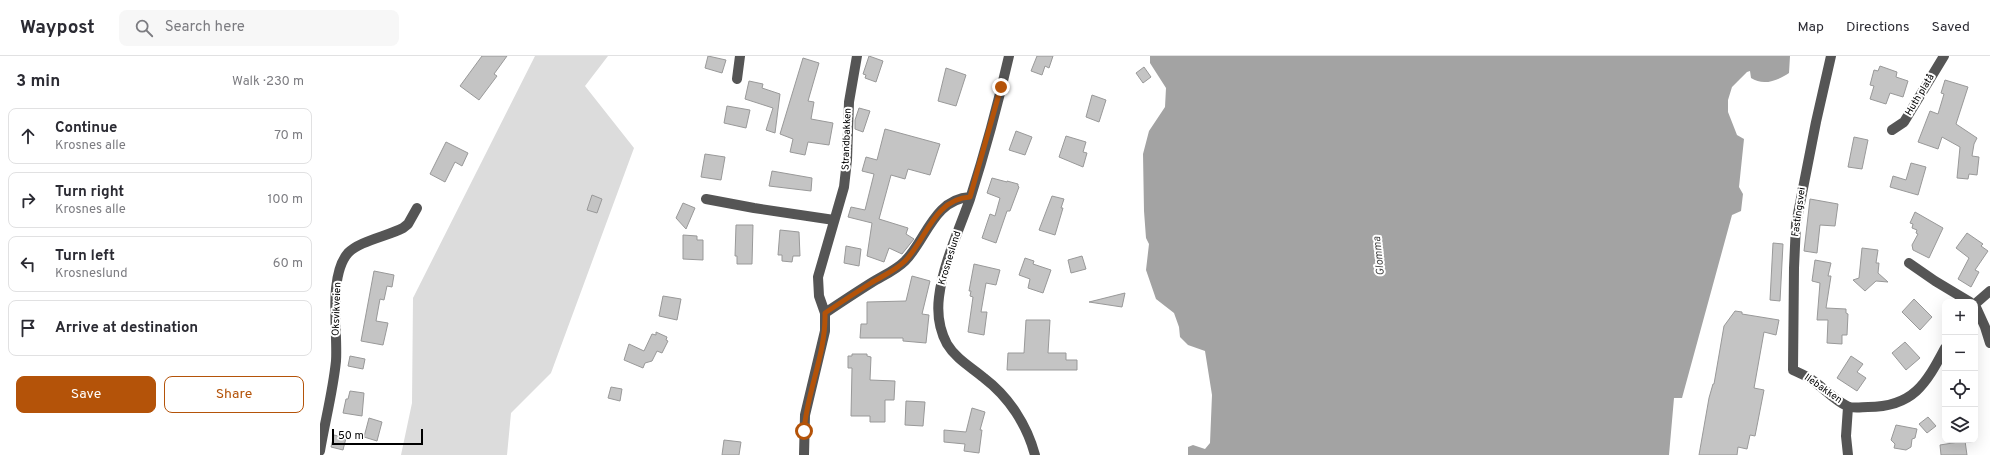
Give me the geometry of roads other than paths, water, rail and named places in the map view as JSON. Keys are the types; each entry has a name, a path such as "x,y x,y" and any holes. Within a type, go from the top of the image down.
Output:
{"street":[{"path":"737,79 740,56"},
{"name":"Strandbakken","path":"804,455 805,415 825,331 825,313 820,296 818,277 845,180 848,102 857,56"},
{"name":"Krosneslund","path":"1009,56 970,197 942,282 938,310 940,327 947,345 959,359 992,384 1006,398 1023,425 1035,455"},
{"name":"Fastingsvei","path":"1793,370 1796,224 1814,129 1831,56"},
{"name":"Huth platå","path":"1892,130 1904,122 1944,56"},
{"path":"825,313 899,266 911,254 937,215 951,204 964,197 970,197"},
{"path":"706,199 834,220"},
{"name":"Oksvikveien","path":"320,451 336,362 337,284 343,259 357,246 403,228 408,224 417,208"},
{"path":"1909,263 1965,299"},
{"path":"1978,302 1990,291"},
{"path":"1978,311 1985,326 1990,343"},
{"name":"Ilebakken","path":"1793,370 1811,379 1848,407 1882,407 1898,404 1921,387 1933,372 1942,354"},
{"path":"1848,407 1846,436 1848,455"}],"water":[{"name":"Glomma","path":"1150,56 1790,56 1789,73 1770,82 1760,82 1751,78 1750,71 1747,72 1732,87 1728,100 1728,112 1737,135 1744,139 1739,187 1743,194 1741,211 1732,215 1682,398 1674,398 1669,455 1188,455 1188,447 1193,445 1205,449 1210,443 1212,395 1205,351 1188,345 1180,337 1179,327 1174,313 1156,299 1146,270 1149,244 1146,238 1144,211 1143,154 1149,131 1165,107 1166,88 1150,63"}]}
